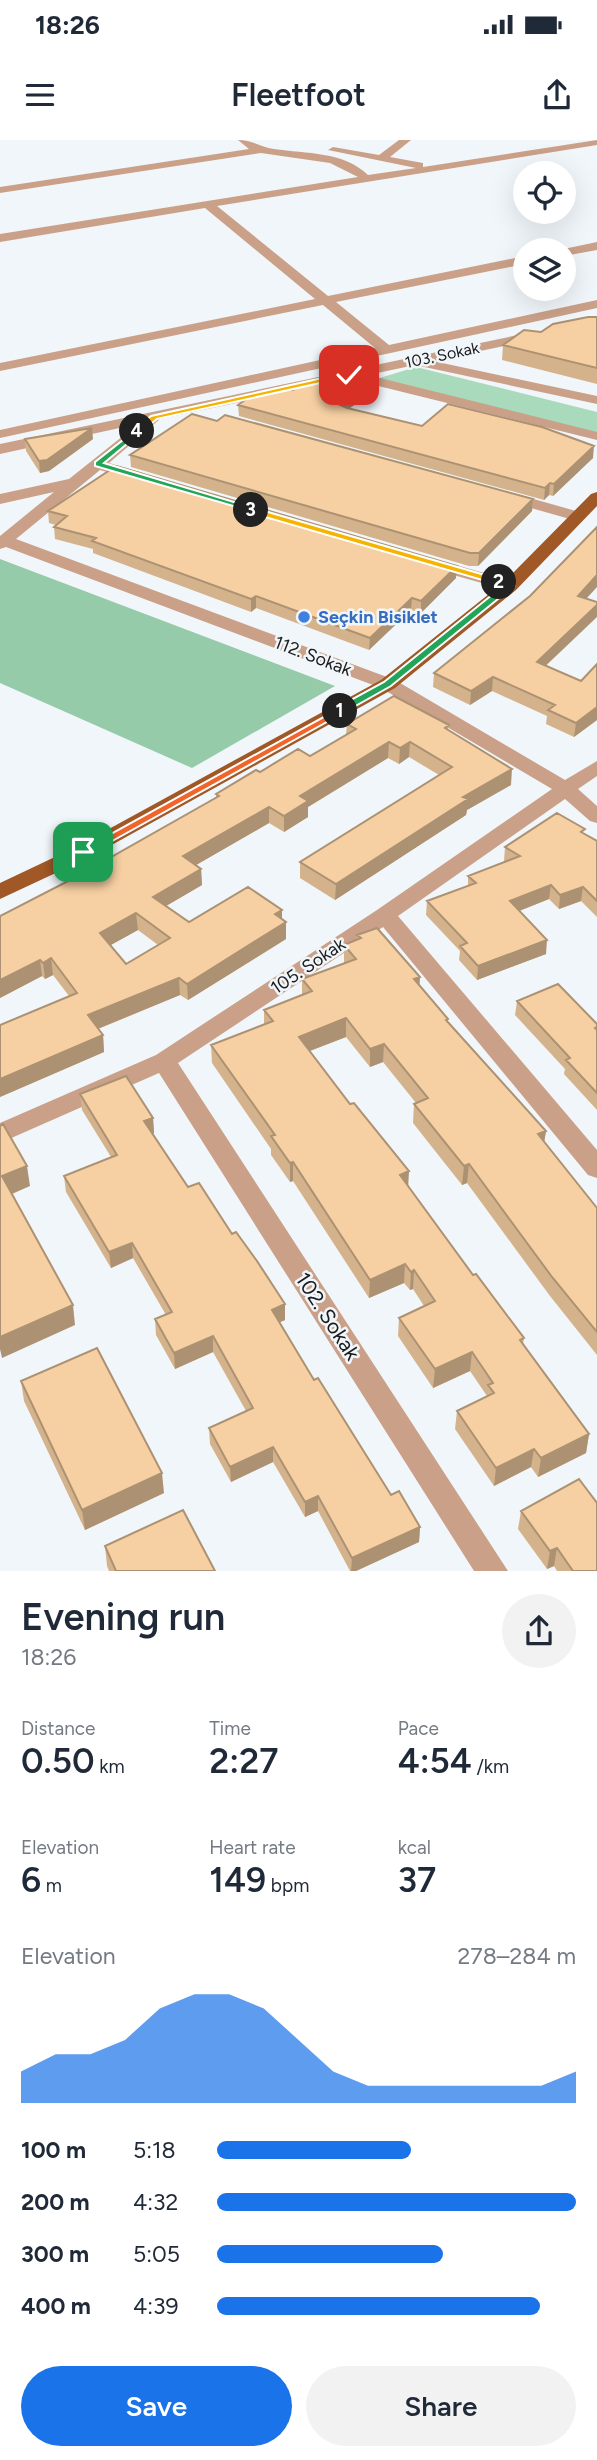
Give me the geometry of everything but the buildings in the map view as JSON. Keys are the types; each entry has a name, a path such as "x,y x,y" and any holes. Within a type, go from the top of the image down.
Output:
{"main road":[{"path":"0,892 83,852 388,684 510,586 597,497"}],"street":[{"path":"243,140 352,166 366,179"},
{"path":"382,158 405,140"},
{"path":"0,238 428,167 597,142"},
{"path":"0,190 263,145 382,158 428,167"},
{"path":"208,205 386,350"},
{"path":"576,250 597,246"},
{"path":"0,367 513,262"},
{"path":"0,434 597,304"},
{"name":"103. Sokak","path":"0,449 557,331"},
{"path":"412,361 597,400"},
{"path":"349,375 597,436"},
{"path":"190,410 227,420"},
{"path":"2,542 154,417"},
{"path":"97,464 160,483"},
{"path":"0,499 74,484"},
{"path":"485,491 577,516"},
{"name":"112. Sokak","path":"2,542 388,684 567,790 597,817"},
{"path":"418,559 510,586"},
{"name":"105. Sokak","path":"0,1134 164,1060 385,915 597,767"},
{"path":"385,915 597,1168"},
{"name":"102. Sokak","path":"164,1060 492,1571"}],"green space":[{"path":"416,367 597,412 597,434 373,380"},
{"path":"0,559 335,686 192,768 0,683"}],"place":[{"name":"Seçkin Bisiklet","path":"304,617"}],"route":[{"path":"83,852 388,684 510,586 97,464 154,417 349,375"}]}
